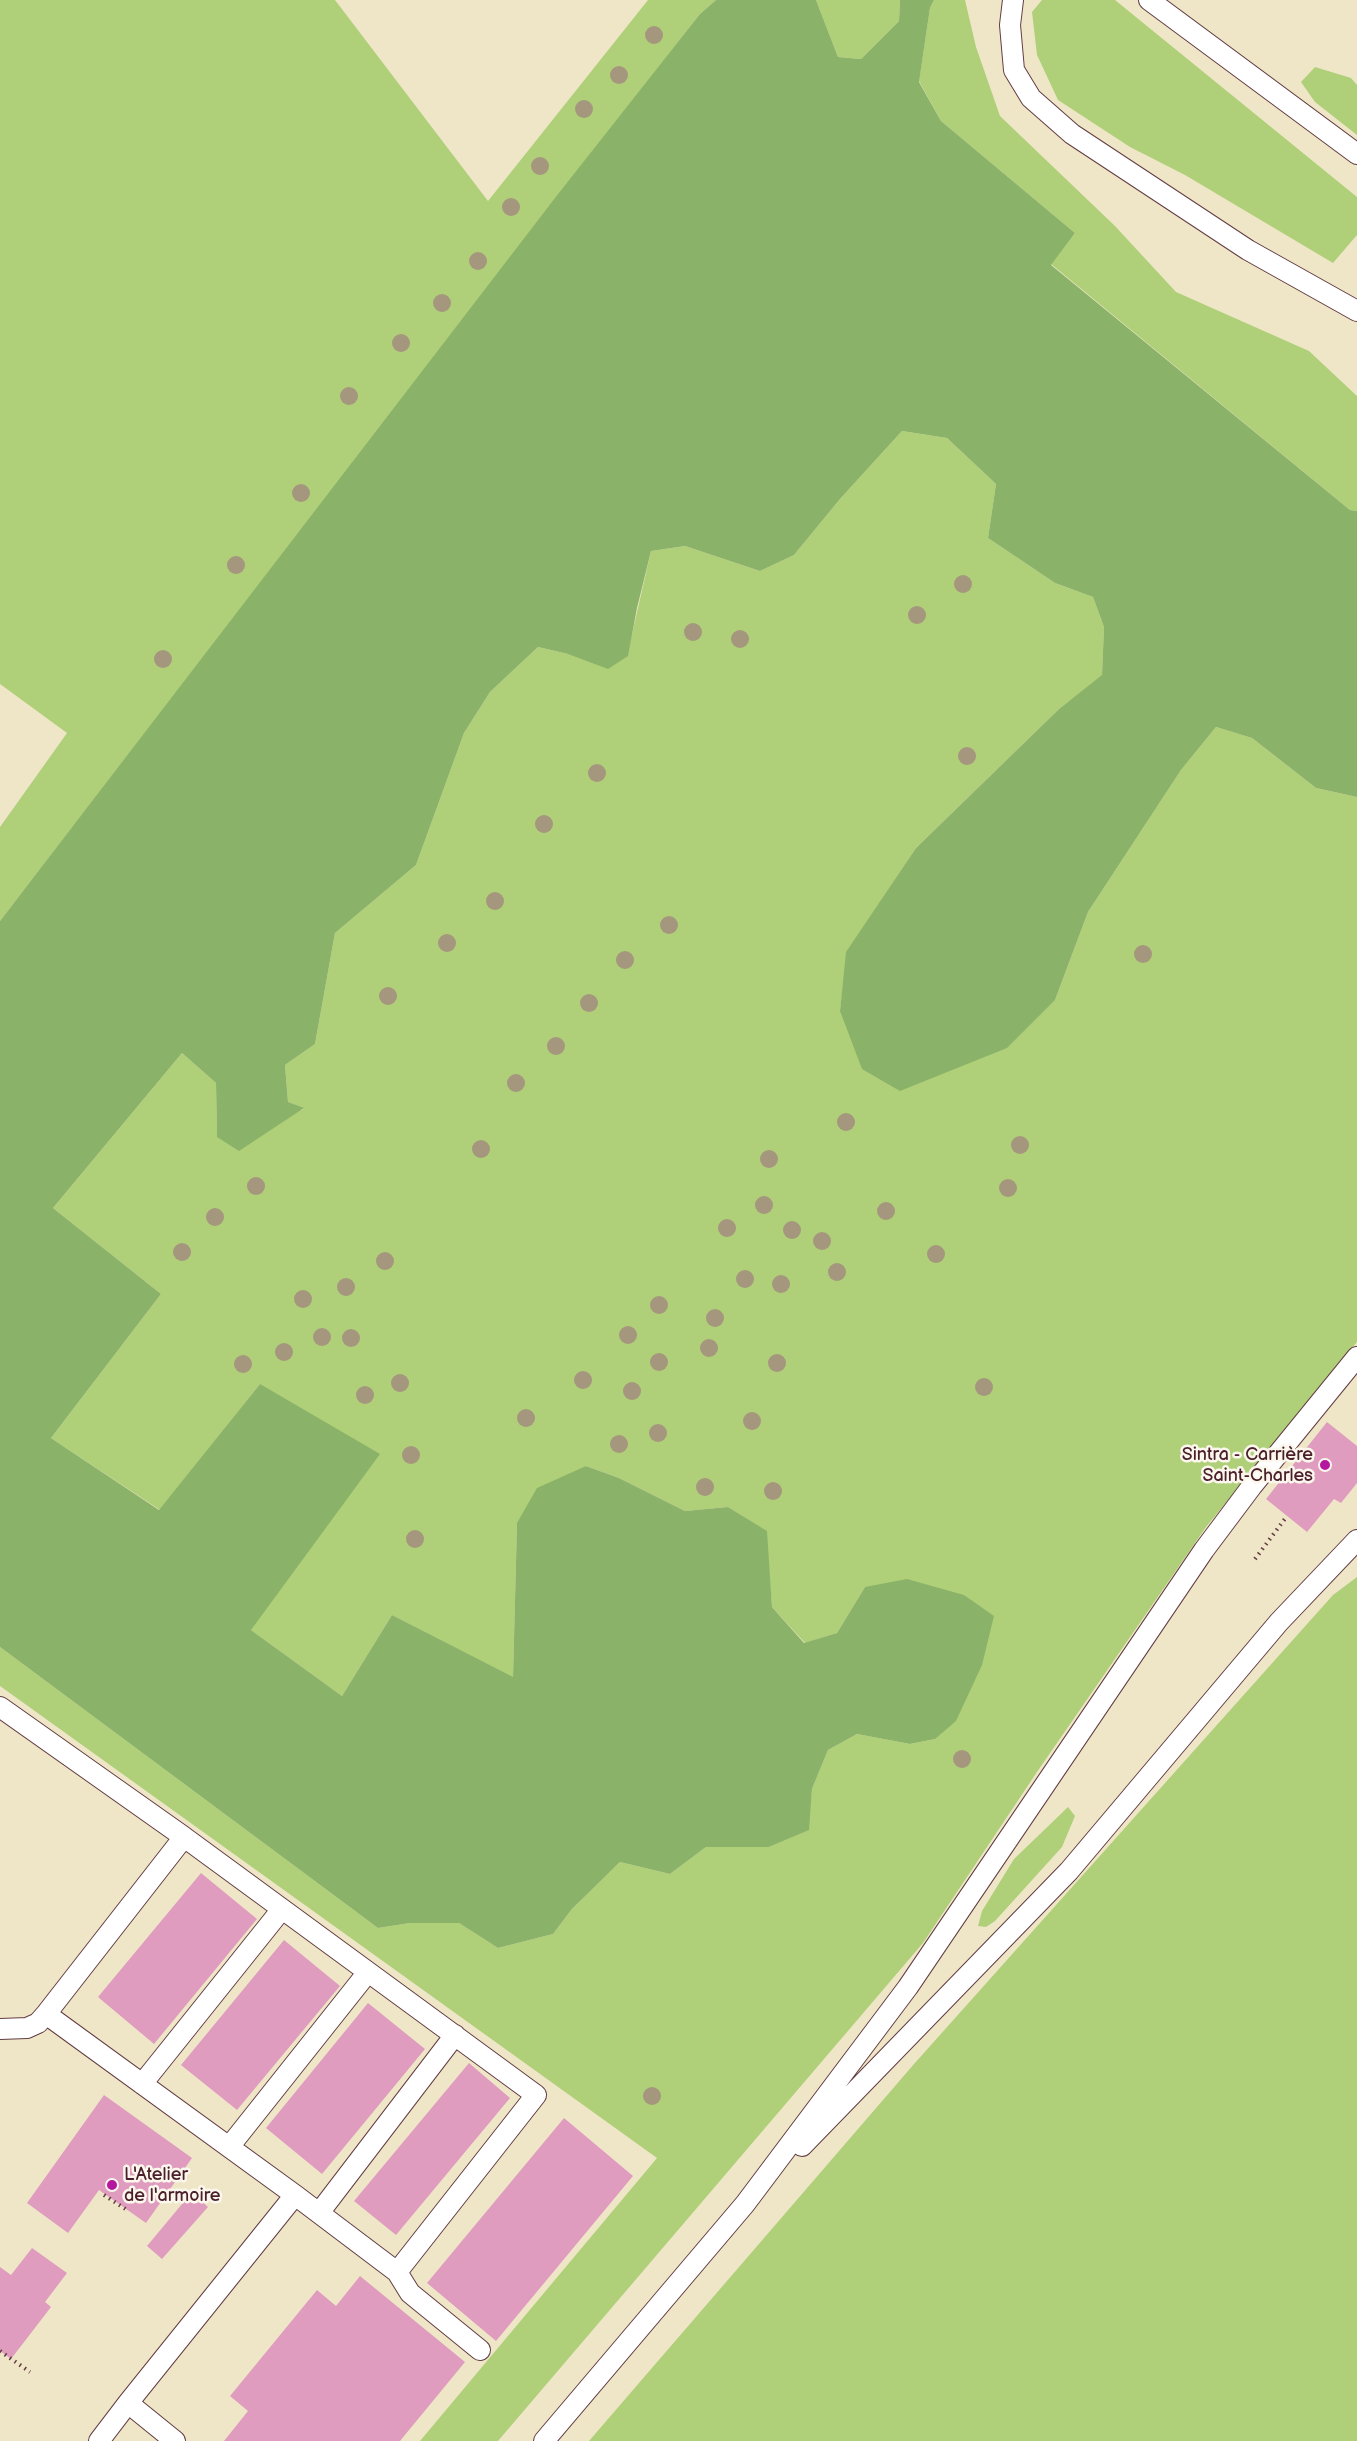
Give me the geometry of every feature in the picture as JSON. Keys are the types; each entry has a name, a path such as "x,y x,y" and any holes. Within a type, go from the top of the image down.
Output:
{"lane":[{"path":"1013,0 1010,25 1014,70 1031,98 1072,134 1248,250 1357,311"},
{"path":"1149,0 1357,154"},
{"path":"544,2441 745,2204 908,1987 1203,1550 1357,1357"},
{"path":"745,2204 1069,1870 1279,1622 1357,1540"},
{"path":"0,1707 184,1837 536,2095 397,2272"},
{"path":"0,2029 27,2028 46,2014 184,1837"},
{"path":"142,2084 282,1909"},
{"path":"229,2147 368,1972"},
{"path":"46,2014 295,2194 397,2272 410,2294 480,2350"},
{"path":"319,2213 455,2036"},
{"path":"99,2441 295,2194"},
{"path":"128,2403 175,2441"}],"path":[{"path":"1255,1559 1287,1516"},
{"path":"104,2194 127,2210"},
{"path":"0,2351 30,2372"}],"green space":[{"path":"0,0 335,0 488,201 648,0 716,0 700,14 0,921 0,827 67,733 0,684"},
{"path":"716,0 816,0 838,57 861,59 899,21 900,0 934,0 930,8 919,82 941,121 1075,233 1051,265 1350,510 1357,511 1357,797 1316,788 1252,738 1216,727 1181,770 1088,912 1055,1000 1007,1048 900,1091 862,1069 840,1011 846,952 916,848 1059,709 1102,675 1104,627 1093,597 1055,583 988,538 996,484 947,438 902,431 840,499 794,555 760,571 685,546 651,551 628,656 608,669 568,654 538,647 490,692 464,733 416,865 335,933 315,1044 285,1065 288,1102 304,1108 239,1151 217,1137 216,1083 182,1053 53,1208 161,1294 51,1438 159,1510 260,1384 380,1454 251,1630 342,1696 392,1615 513,1677 517,1523 537,1488 586,1466 619,1478 685,1511 728,1507 767,1531 772,1607 804,1643 837,1633 865,1587 907,1579 964,1595 994,1616 982,1665 956,1721 935,1739 910,1744 857,1734 828,1750 812,1789 809,1830 769,1847 706,1847 670,1874 620,1862 572,1909 553,1934 498,1948 459,1923 410,1923 378,1928 0,1647 0,921 555,198 700,14"},
{"path":"816,0 900,0 899,21 861,59 838,57"},
{"path":"934,0 965,0 976,47 1000,116 1115,226 1176,292 1309,351 1357,396 1357,511 1350,510 1051,264 1075,233 941,121 919,81 930,8"},
{"path":"1042,0 1115,0 1357,197 1357,235 1333,263 1185,175 1130,147 1058,100 1037,55 1032,12"},
{"path":"1315,67 1351,78 1357,85 1357,135 1315,102 1301,82"},
{"path":"902,431 947,438 996,484 988,538 1055,583 1093,597 1104,627 1102,676 1059,709 916,848 847,952 840,1011 1055,1000 1088,912 1181,770 1216,727 1252,738 1316,788 1357,797 1357,1342 1206,1527 1037,1772 923,1943 498,2441 420,2441 657,2158 0,1686 0,1647 378,1928 410,1923 459,1923 498,1948 553,1934 572,1909 620,1862 670,1874 706,1847 769,1847 808,1830 812,1789 828,1750 857,1734 910,1744 935,1739 865,1587 837,1633 805,1643 772,1607 766,1531 728,1507 685,1511 619,1478 586,1466 517,1523 513,1678 392,1615 342,1696 251,1630 260,1384 160,1510 51,1438 161,1294 53,1208 182,1053 216,1083 217,1137 304,1109 288,1102 285,1065 315,1044 335,933 416,865 464,733 490,692 538,647 568,654 627,656 651,551 685,546 760,571 794,555 840,499"},
{"path":"1357,1577 1357,2441 589,2441 914,2064 1333,1595"},
{"path":"1068,1807 1075,1816 1062,1847 995,1921 986,1927 978,1926 982,1911 1014,1859"}],"building":[{"name":"Sintra - Carrière Saint-Charles","path":"1327,1422 1357,1446 1357,1483 1341,1503 1334,1499 1307,1532 1266,1499"},
{"path":"201,1873 257,1919 154,2044 98,1997"},
{"path":"284,1940 340,1986 237,2110 181,2065"},
{"path":"368,2003 425,2049 322,2174 266,2128"},
{"path":"469,2063 510,2098 396,2235 354,2201"},
{"path":"104,2095 192,2158 146,2223 99,2190 68,2233 27,2203"},
{"path":"564,2118 633,2176 496,2341 427,2283"},
{"path":"192,2192 208,2207 162,2259 147,2246"},
{"path":"32,2248 67,2273 45,2302 51,2307 11,2359 0,2351 0,2267 11,2275"},
{"path":"360,2276 465,2362 400,2441 224,2441 248,2411 230,2396 317,2290 336,2306"}],"place":[{"name":"Sintra - Carrière Saint-Charles","path":"1325,1465"},
{"name":"L'Atelier de l'armoire","path":"112,2185"}]}
